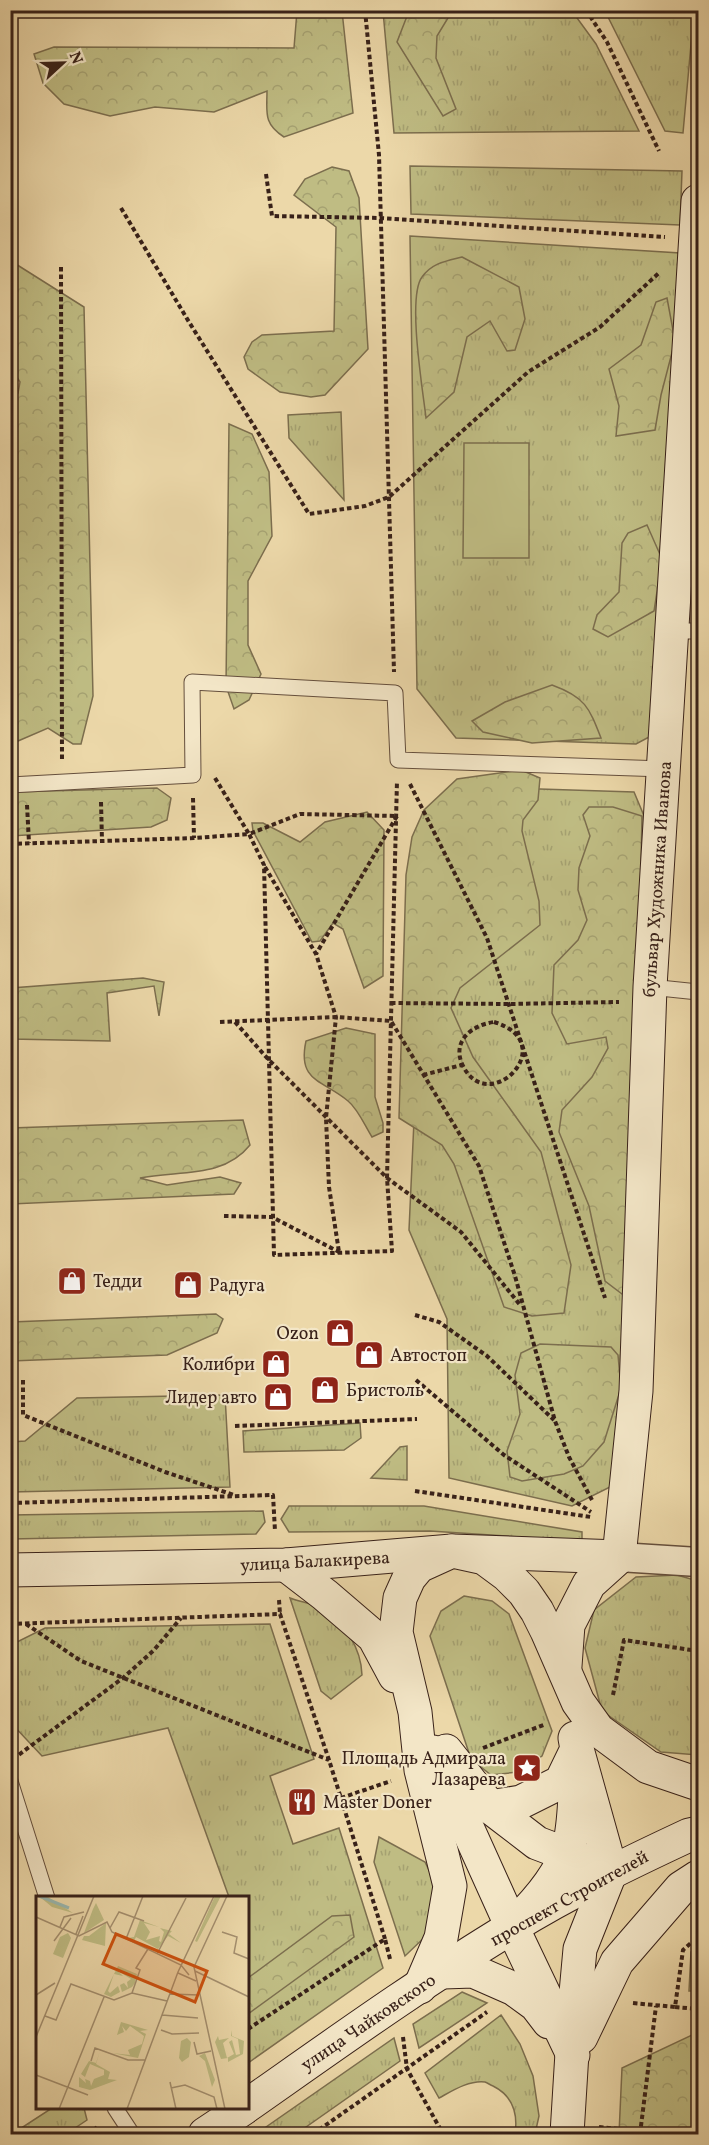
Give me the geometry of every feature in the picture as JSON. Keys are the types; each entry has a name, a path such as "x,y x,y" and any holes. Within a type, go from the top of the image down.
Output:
{"street":[{"name":"бульвар Художника Иванова","path":"619,1557 636,1391 649,994 664,769 686,631 699,201"},
{"name":"улица Балакирева","path":"10,1570 286,1565 452,1551 619,1557"},
{"path":"431,1979 450,1886 421,1770 415,1712 396,1632 400,1598 409,1578 419,1566 452,1551 484,1558 507,1575 524,1592 548,1631 564,1674 578,1702 598,1730 648,1767 699,1784"},
{"path":"568,2129 580,1949 611,1871 577,1749 564,1674 568,1625 589,1584 619,1557 699,1562"},
{"path":"286,1565 325,1594 374,1637 415,1712 512,1927 573,2055"},
{"path":"415,1712 490,1807 537,1843 611,1871"},
{"path":"490,1807 521,1802 561,1782 577,1749"},
{"path":"512,1927 547,1890 571,1839 577,1749"},
{"name":"проспект Строителей","path":"431,1979 512,1927 611,1871 689,1835 699,1833"},
{"path":"573,2055 617,1962 681,1888 699,1876"},
{"name":"улица Чайковского","path":"249,2104 431,1979 473,1971 514,1989 537,2005 573,2055"},
{"name":"улица Чайковского","path":"206,2134 242,2109"}],"lane":[{"path":"10,785 193,775 192,682 395,693 398,760 664,769"},
{"path":"649,994 699,992"},
{"path":"10,1781 46,1896"},
{"path":"116,2109 132,2134"}],"path":[{"path":"365,10 376,123 395,693"},
{"path":"586,10 607,42 658,151"},
{"path":"266,174 272,216 380,218 697,239"},
{"path":"121,208 309,514 365,506 389,497 528,372 600,327 661,271"},
{"path":"61,267 62,782"},
{"path":"264,865 274,1255 392,1251 387,1178 398,760"},
{"path":"398,760 487,938 606,1302"},
{"path":"193,775 194,838"},
{"path":"213,776 249,834 264,865 316,954 336,1017 326,1118 328,1187 339,1252"},
{"path":"100,780 102,841"},
{"path":"27,784 29,843"},
{"path":"10,844 249,834 300,814 397,816"},
{"path":"316,954 397,816"},
{"path":"391,1003 509,1004 649,994"},
{"path":"220,1022 336,1017 391,1021"},
{"path":"391,1021 479,1166 524,1309 555,1421 569,1457 597,1509"},
{"path":"235,1022 268,1059 387,1178 461,1232 524,1309"},
{"path":"494,1022 506,1026 516,1034 523,1046 522,1059 516,1071 508,1079 498,1083 487,1084 477,1081 462,1065 459,1052 463,1040 470,1030 481,1023 494,1022"},
{"path":"423,1075 462,1065"},
{"path":"224,1216 272,1217 339,1252"},
{"path":"415,1316 439,1322 487,1356 555,1421"},
{"path":"22,1380 23,1415 165,1472 237,1496"},
{"path":"416,1380 504,1455 592,1513"},
{"path":"236,1426 417,1419"},
{"path":"415,1491 602,1519"},
{"path":"10,1503 273,1495 274,1531"},
{"path":"697,1534 699,1503"},
{"path":"10,1624 280,1614 329,1760 386,1939 390,1959"},
{"path":"10,1761 123,1678 154,1650 182,1618"},
{"path":"26,1623 81,1661 329,1760"},
{"path":"612,1698 624,1640 699,1651"},
{"path":"477,1751 553,1721"},
{"path":"341,1798 400,1778"},
{"path":"675,2007 683,1950 699,1937"},
{"path":"249,2028 386,1939"},
{"path":"626,2002 699,2009"},
{"path":"313,2134 495,2006"},
{"path":"640,2133 656,2006"},
{"path":"402,2035 407,2068 443,2134"},
{"path":"568,2129 665,2134"}],"green space":[{"path":"451,10 437,36 436,58 456,109 443,116 397,42 409,11"},
{"path":"297,11 342,11 353,113 284,137 269,122 267,91 214,112 155,107 110,116 64,104 43,83 34,54 54,47 294,48"},
{"path":"383,11 572,11 596,44 639,131 394,133"},
{"path":"605,11 694,11 683,133 665,131"},
{"path":"410,166 682,171 680,225 411,214"},
{"path":"332,167 349,171 359,198 368,349 325,395 311,397 280,392 248,369 244,357 252,342 262,335 334,331 336,227 294,195 305,179"},
{"path":"410,236 680,253 651,736 636,744 456,738 417,689"},
{"path":"462,257 519,287 525,319 515,350 507,351 490,321 467,337 454,392 426,418 417,345 418,288 422,277 430,269 440,263"},
{"path":"11,261 84,307 93,696 81,744 73,744 48,728 11,744 10,400 18,393 20,382 11,368"},
{"path":"667,298 675,341 661,395 655,430 616,436 619,406 609,369 641,345 656,302"},
{"path":"341,412 344,500 289,438 288,415"},
{"path":"229,424 252,434 269,472 272,536 248,581 248,645 261,674 249,700 234,709 226,686"},
{"path":"464,443 529,443 529,558 463,558"},
{"path":"647,525 662,559 654,611 608,637 593,629 597,615 619,592 622,543 628,533"},
{"path":"552,685 572,694 584,704 601,738 532,743 483,732 472,721 505,702"},
{"path":"521,770 540,778 538,800 523,820 522,831 539,901 540,925 460,988 451,1008 473,1057 541,1152 571,1265 564,1313 532,1316 504,1307 454,1164 442,1145 399,1118 406,875 412,837 424,810 457,779"},
{"path":"473,787 634,792 647,823 618,1483 572,1506 449,1478 447,1319 409,1230 426,858"},
{"path":"157,788 171,798 167,820 151,827 11,836 11,792"},
{"path":"589,807 613,807 642,816 632,1292 622,1294 605,1281 589,1206 559,1132 562,1110 592,1077 608,1048 606,1037 567,1044 552,1013 554,965 578,940 587,920 578,890 579,868 590,836 583,815"},
{"path":"367,812 384,830 383,976 364,988 343,929 333,923 320,941 312,942 253,831 252,823 263,823 300,842 325,822"},
{"path":"143,978 164,982 159,1016 154,986 107,993 110,1041 11,1039 11,988"},
{"path":"346,1028 375,1034 375,1097 383,1123 383,1132 372,1137 352,1104 321,1084 305,1065 306,1041"},
{"path":"243,1120 250,1145 239,1156 227,1163 199,1171 140,1178 167,1185 220,1177 241,1183 234,1194 11,1204 11,1128"},
{"path":"216,1314 223,1319 217,1333 167,1355 11,1361 11,1322"},
{"path":"540,1344 611,1347 618,1355 621,1388 604,1442 583,1466 564,1474 522,1481 510,1477 507,1451 520,1414 515,1375 521,1353"},
{"path":"225,1395 230,1487 11,1492 11,1442 25,1441 77,1398"},
{"path":"360,1423 361,1438 344,1450 244,1452 243,1431"},
{"path":"407,1446 407,1480 371,1478 400,1447"},
{"path":"289,1506 424,1506 582,1532 582,1541 430,1531 289,1532 281,1519"},
{"path":"263,1511 265,1522 256,1534 11,1539 11,1515"},
{"path":"677,1575 698,1581 698,1755 661,1752 602,1711 585,1648 594,1610 636,1577"},
{"path":"464,1596 492,1601 509,1614 552,1731 542,1756 518,1772 491,1775 471,1759 430,1636 441,1611"},
{"path":"290,1598 315,1605 330,1615 350,1637 359,1655 362,1675 331,1699 321,1691"},
{"path":"270,1624 314,1759 270,1776 293,1844 339,1828 383,1968 249,2062 249,1896 229,1896 168,1728 42,1756 11,1723 11,1645 45,1628"},
{"path":"379,1837 425,1862 435,1883 428,1934 405,1956 374,1862"},
{"path":"350,1915 354,1937 249,2013 249,1977 332,1916"},
{"path":"691,1952 698,1953 698,1991 689,1991"},
{"path":"462,1992 487,2003 419,2048 413,2024"},
{"path":"501,2015 520,2044 533,2076 539,2116 535,2134 515,2134 516,2119 513,2106 500,2090 493,2086 485,2082 473,2083 439,2098 425,2073"},
{"path":"694,2034 698,2068 698,2134 619,2134 622,2068"},
{"path":"394,2038 400,2061 296,2134 256,2134"},
{"path":"50,2109 84,2109 87,2120 66,2134 12,2134"}],"place":[{"name":"Тедди","path":"72,1281"},
{"name":"Радуга","path":"188,1285"},
{"name":"Ozon","path":"340,1333"},
{"name":"Автостоп","path":"369,1355"},
{"name":"Колибри","path":"276,1364"},
{"name":"Бристоль","path":"325,1390"},
{"name":"Лидер авто","path":"278,1397"},
{"name":"Площадь Адмирала Лазарева","path":"527,1768"},
{"name":"Master Doner","path":"302,1802"}]}
